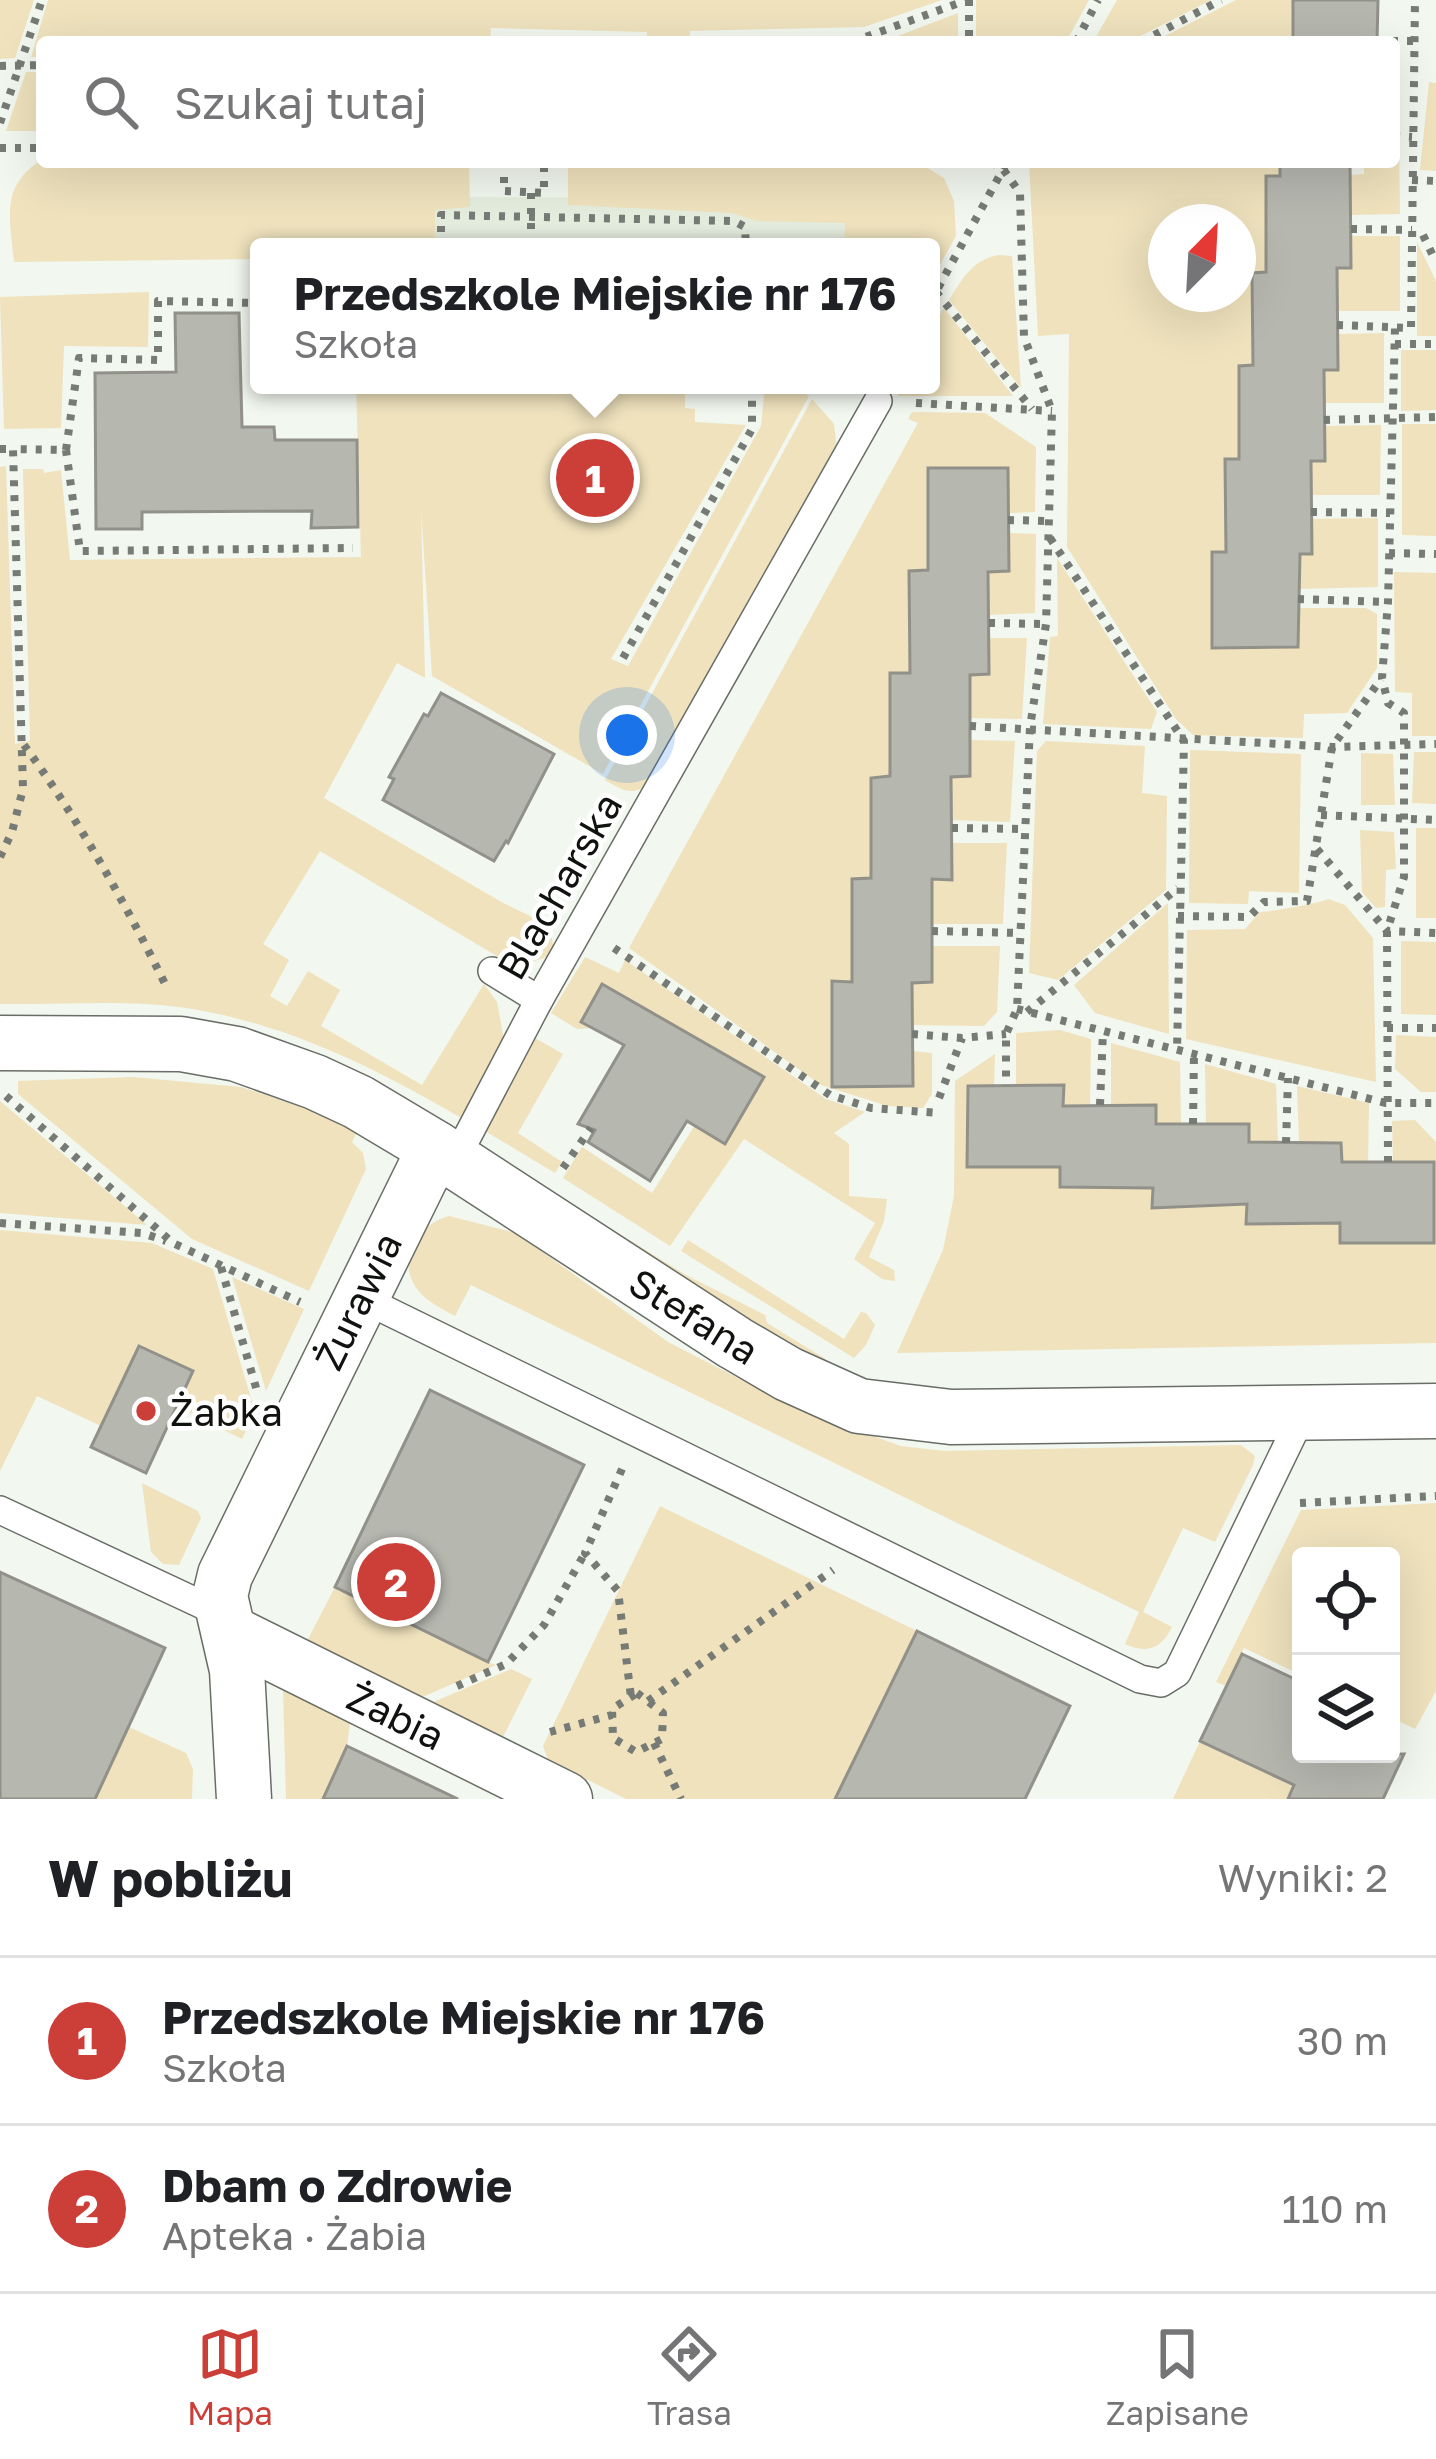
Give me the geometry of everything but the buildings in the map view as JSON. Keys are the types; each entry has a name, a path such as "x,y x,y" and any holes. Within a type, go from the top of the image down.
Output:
{"street":[{"name":"Stefana","path":"0,1043 182,1044 237,1054 358,1102 734,1343 859,1406 951,1417 1436,1411"},
{"name":"Żurawia","path":"244,1799 237,1670 225,1623 225,1575 359,1298 445,1155"},
{"name":"Żabia","path":"225,1623 565,1799"}],"lane":[{"name":"Blacharska","path":"445,1155 583,927 878,401"},
{"path":"492,971 539,1000"},
{"path":"359,1298 1140,1679 1161,1683 1177,1673 1304,1411"},
{"path":"0,1510 225,1623"}],"path":[{"path":"0,123 42,0"},
{"path":"869,36 968,0 969,36"},
{"path":"1079,36 1098,0"},
{"path":"1152,36 1221,0"},
{"path":"1337,325 1411,328 1416,233 1412,180 1415,0"},
{"path":"1400,41 1414,41"},
{"path":"0,66 36,65"},
{"path":"1400,136 1412,136"},
{"path":"0,148 36,148"},
{"path":"504,168 504,191 531,193 544,193 544,168"},
{"path":"940,284 1004,168"},
{"path":"1006,168 1020,193 1024,337 1052,411 1046,624 1030,727 1020,933 1022,1011"},
{"path":"1412,180 1436,181"},
{"path":"531,193 531,232"},
{"path":"441,238 441,215 734,221 745,227 746,238"},
{"path":"1351,229 1436,236"},
{"path":"1416,233 1436,262"},
{"path":"250,303 158,301 158,360 79,358 66,450 80,551 353,548"},
{"path":"940,305 1033,410"},
{"path":"1388,1162 1387,931 1404,877 1404,713 1388,703 1382,678 1395,328"},
{"path":"1395,344 1436,344"},
{"path":"623,658 752,429 752,394"},
{"path":"878,401 1052,411"},
{"path":"1324,420 1436,417"},
{"path":"0,449 66,450"},
{"path":"0,856 12,832 23,788 14,449"},
{"path":"1311,512 1390,513"},
{"path":"1008,520 1049,521"},
{"path":"1049,537 1184,741 1177,1050"},
{"path":"1389,554 1436,554"},
{"path":"1298,599 1388,602"},
{"path":"988,623 1046,624"},
{"path":"1178,916 1249,917 1264,902 1306,901 1332,747 1382,678"},
{"path":"970,726 1332,747 1436,744"},
{"path":"22,743 99,864 173,1002"},
{"path":"1321,815 1436,820"},
{"path":"952,828 1026,829"},
{"path":"1316,848 1387,931 1436,933"},
{"path":"1006,1086 1006,1034 1022,1011 1179,887"},
{"path":"583,927 830,1095 888,1111 939,1113"},
{"path":"932,931 1020,933"},
{"path":"1022,1011 1386,1103 1436,1102"},
{"path":"1387,1028 1436,1028"},
{"path":"1100,1105 1103,1031"},
{"path":"913,1034 962,1038 1006,1034"},
{"path":"939,1097 962,1038"},
{"path":"1193,1124 1194,1054"},
{"path":"1286,1143 1288,1078"},
{"path":"560,1174 591,1128"},
{"path":"0,1223 142,1233 173,1243"},
{"path":"221,1265 263,1411"},
{"path":"393,1714 506,1664 544,1625 585,1553 626,1462"},
{"path":"585,1553 618,1591 631,1697"},
{"path":"648,1701 837,1568"},
{"path":"637,1694 663,1713 662,1739 636,1752 613,1738 613,1709 631,1697 637,1694"},
{"path":"529,1724 550,1732 612,1714"},
{"path":"654,1743 681,1799"}],"shaded area":[{"path":"0,0 34,0 15,58 0,59"},
{"path":"48,0 942,0 864,27 690,31 690,36 491,28 490,36 37,36"},
{"path":"976,0 1089,0 1069,36 976,36"},
{"path":"1117,0 1211,0 1141,36 1096,36"},
{"path":"1236,0 1293,0 1293,36 1165,36"},
{"path":"958,13 958,36 898,36"},
{"path":"26,72 36,72 36,131 6,131"},
{"path":"1429,82 1436,83 1436,171 1420,170"},
{"path":"36,164 36,168 469,168 470,207 435,210 435,238 250,238 250,259 14,262 10,205 27,171"},
{"path":"568,168 928,168 944,178 954,201 956,236 940,265 940,238 844,238 845,223 756,221 732,213 568,205"},
{"path":"1029,168 1279,168 1266,272 1256,274 1256,204 1148,204 1148,312 1253,312 1253,365 1239,366 1239,459 1225,459 1226,552 1212,552 1212,647 1297,647 1298,608 1366,608 1377,614 1377,668 1347,713 1304,714 1303,738 1193,735 1176,719 1067,547 1069,334 1038,336"},
{"path":"1364,168 1399,168 1400,214 1351,215 1350,175 1364,174"},
{"path":"412,197 867,198 866,238 414,238"},
{"path":"1351,236 1400,236 1400,311 1337,311 1337,268 1351,268"},
{"path":"1417,242 1436,281 1436,336 1417,336"},
{"path":"999,255 1012,256 1021,388 949,300 975,266"},
{"path":"149,292 148,347 64,346 61,428 4,429 0,297"},
{"path":"944,308 1013,396 897,394 940,394 940,315"},
{"path":"1384,333 1384,403 1324,403 1324,370 1338,369 1337,334"},
{"path":"1401,350 1436,350 1436,410 1401,411"},
{"path":"356,394 685,394 685,408 695,409 695,422 746,425 611,659 628,666 761,426 764,394 809,396 603,774 432,676 421,509 425,678 397,663 324,798 549,925 555,954 532,962 507,962 320,851 263,944 289,960 270,996 287,1006 308,971 340,990 321,1026 422,1085 484,984 497,1002 504,1040 461,1118 329,1050 223,1015 140,1004 0,1004 0,467 6,466 15,744 30,741 23,469 61,470 70,560 361,557"},
{"path":"812,399 834,424 837,450 649,782 633,791 617,787 605,780"},
{"path":"912,412 985,413 1036,447 1035,512 1008,513 928,570 909,572 910,673 891,673 890,776 871,778 871,878 852,879 852,982 832,982 832,1086 913,1051 932,1053 932,1094 923,1108 888,1106 821,1085 629,948 918,423 908,419"},
{"path":"1402,424 1436,424 1436,536 1402,535"},
{"path":"1381,425 1380,495 1311,495 1311,461 1325,461 1325,426"},
{"path":"1378,518 1378,587 1298,589 1297,554 1311,519"},
{"path":"1008,533 1036,534 1035,613 988,615 988,572"},
{"path":"1057,558 1157,712 1151,729 1043,724 1050,637 1058,636"},
{"path":"1394,572 1436,573 1436,736 1412,736 1412,693 1395,692"},
{"path":"989,638 1027,638 1022,719 970,718 970,675 989,673"},
{"path":"970,740 1015,741 1010,822 951,820 951,777 970,775"},
{"path":"1046,741 1145,746 1142,793 1167,796 1166,890 1058,980 1029,973 1037,751"},
{"path":"1190,750 1301,754 1299,893 1249,891 1248,904 1189,903"},
{"path":"1414,752 1436,752 1436,804 1412,803"},
{"path":"1361,753 1393,754 1395,805 1361,805"},
{"path":"1416,828 1436,828 1436,918 1416,918"},
{"path":"1360,830 1394,832 1396,869 1386,870 1385,907 1376,908 1362,892"},
{"path":"951,843 1007,843 1003,924 932,924 932,879 952,879"},
{"path":"1328,899 1345,905 1373,938 1376,1082 1186,1039 1187,930 1245,929 1260,912"},
{"path":"1168,903 1169,1034 1095,1013 1074,985"},
{"path":"1401,941 1436,942 1436,1015 1401,1014"},
{"path":"932,946 1000,946 997,1012 984,1026 913,1025 912,983"},
{"path":"585,957 619,973 625,960 826,1099 865,1112 834,1133 849,1144 849,1196 887,1199 884,1221 869,1257 894,1270 895,1281 882,1279 854,1259 875,1223 744,1139 670,1246 563,1178 582,1147 652,1193 695,1125 764,1077 603,985 581,1021 592,1028 577,1029 551,1013"},
{"path":"1060,1030 1091,1039 1090,1105 1063,1106 1064,1086 1016,1086 1016,1033"},
{"path":"1396,1035 1436,1037 1436,1092 1421,1092 1395,1069"},
{"path":"535,1038 563,1054 518,1133 562,1162 555,1173 485,1131"},
{"path":"1111,1043 1180,1062 1181,1124 1156,1124 1156,1105 1111,1105"},
{"path":"995,1054 994,1086 968,1086 967,1167 1060,1167 1060,1187 1153,1188 1153,1208 1247,1204 1247,1224 1340,1223 1340,1243 1434,1242 1434,1163 1393,1162 1392,1121 1415,1120 1436,1142 1436,1343 897,1353 943,1250 954,1196 955,1081"},
{"path":"1205,1064 1276,1084 1278,1143 1249,1143 1248,1124 1206,1124"},
{"path":"133,1077 241,1087 322,1114 357,1132 352,1142 363,1153 366,1169 309,1291 192,1239 18,1094 18,1081"},
{"path":"1297,1086 1369,1103 1368,1162 1342,1163 1341,1143 1299,1143"},
{"path":"0,1101 147,1225 0,1213"},
{"path":"485,1151 686,1275 765,1315 767,1323 831,1366 820,1365 637,1255"},
{"path":"449,1216 516,1233 668,1342 802,1411 901,1446 944,1451 1241,1445 1255,1456 1253,1465 1215,1542 1183,1528 1143,1612 1172,1627 1153,1648 1133,1647 1125,1644 1139,1612 471,1285 455,1316 433,1303 418,1291 410,1275 410,1253 429,1226"},
{"path":"0,1230 152,1243 213,1269 255,1412 242,1439 176,1406 139,1347 101,1426 37,1396 0,1471"},
{"path":"688,1240 844,1339 861,1312 866,1313 875,1325 866,1345 854,1358 681,1251"},
{"path":"232,1277 304,1309 266,1391"},
{"path":"142,1483 198,1511 201,1518 179,1565 163,1564 151,1552"},
{"path":"1436,1503 1436,1691 1415,1729 1400,1722 1400,1547 1292,1547 1292,1671 1244,1648 1226,1686 1216,1682 1301,1510"},
{"path":"660,1506 917,1631 835,1799 626,1799 548,1760 543,1746"},
{"path":"335,1587 496,1665 413,1701 304,1647"},
{"path":"511,1669 532,1679 503,1737 492,1740 424,1706"},
{"path":"283,1689 351,1714 347,1746 323,1799 286,1799"},
{"path":"129,1727 186,1753 193,1769 192,1799 95,1799"},
{"path":"1200,1741 1294,1785 1288,1799 1173,1799"}],"place":[{"name":"Przedszkole Miejskie nr 176","path":"595,478"},
{"name":"Żabka","path":"146,1411"},
{"name":"Dbam o Zdrowie","path":"396,1582"}]}
